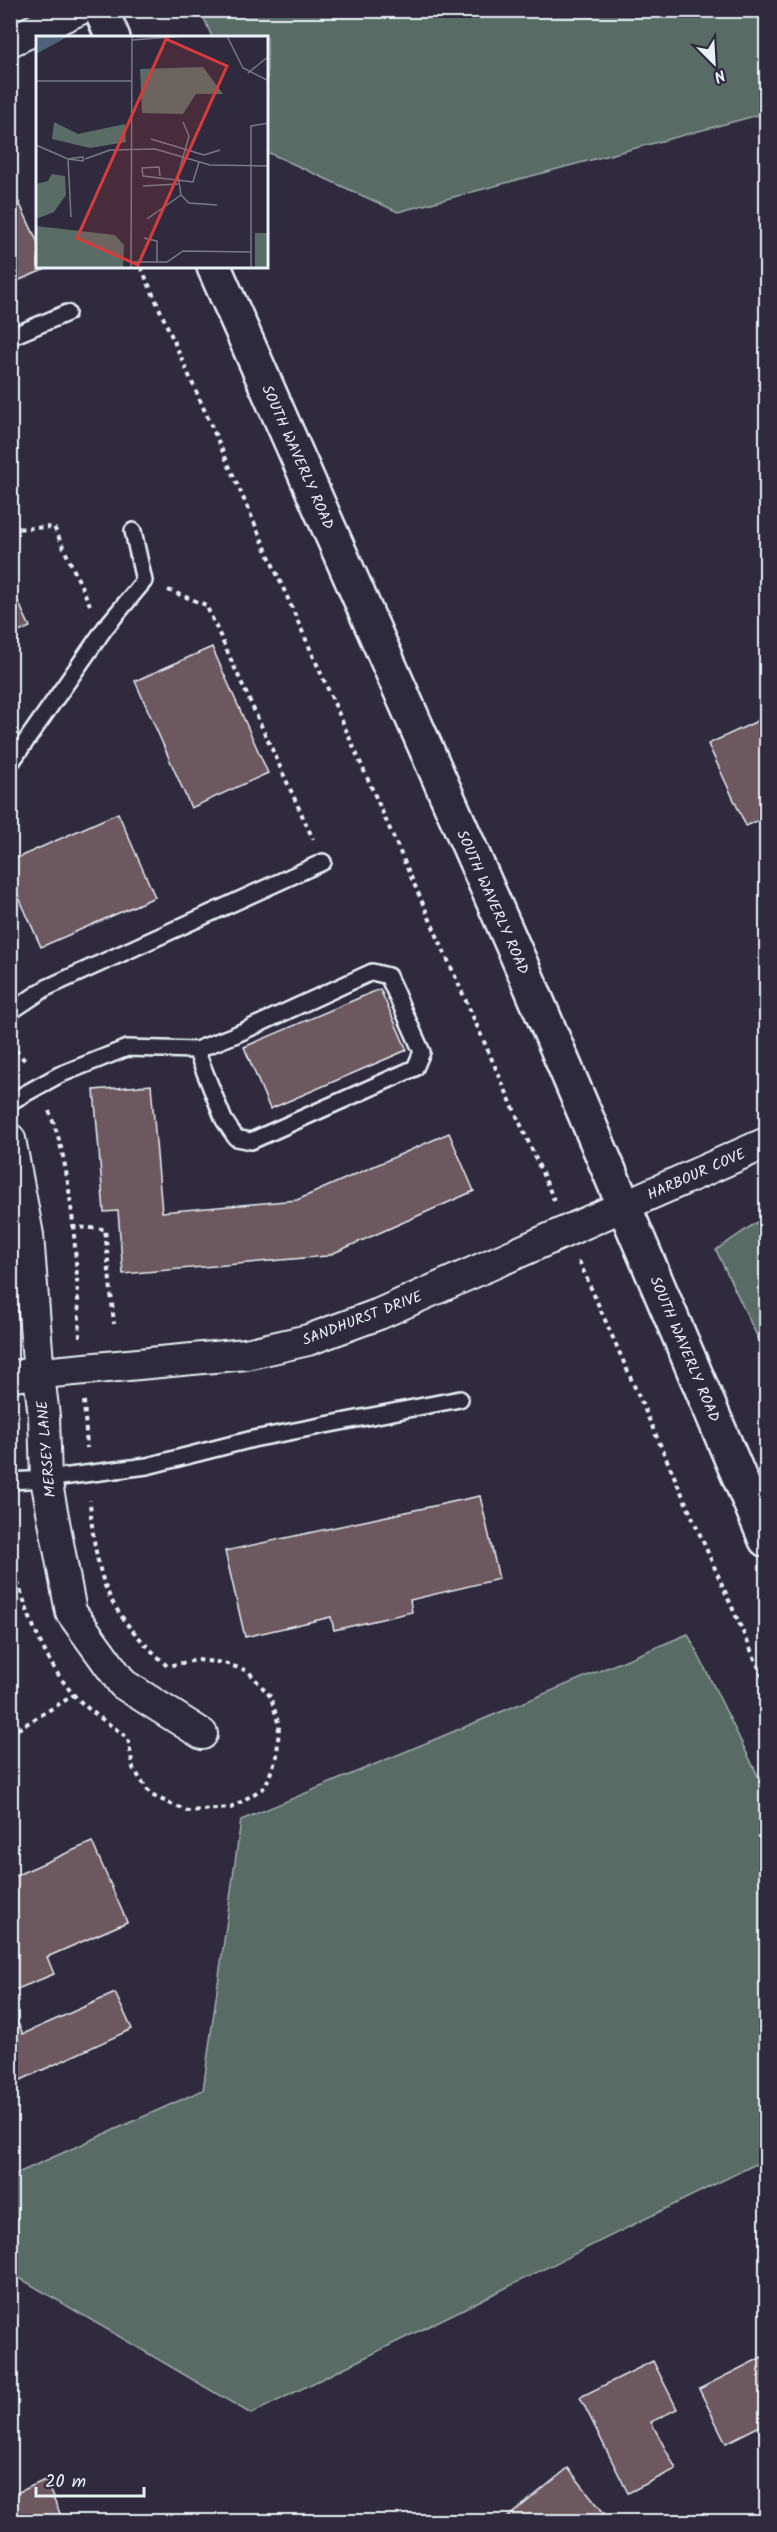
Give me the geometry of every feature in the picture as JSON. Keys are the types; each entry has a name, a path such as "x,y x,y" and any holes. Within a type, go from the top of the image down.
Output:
{"main road":[{"path":"101,10 112,36"},
{"name":"SOUTH WAVERLY ROAD","path":"214,268 625,1205 766,1540"}],"street":[{"path":"10,41 78,10"},
{"name":"MERSEY LANE","path":"10,1139 28,1235 25,1376 44,1416 46,1479 70,1612 123,1684 202,1734"},
{"name":"HARBOUR COVE","path":"625,1205 766,1143"},
{"name":"SANDHURST DRIVE","path":"25,1376 246,1354 308,1340 379,1314 625,1205"}],"lane":[{"path":"10,337 67,313"},
{"path":"10,764 105,628 144,581 133,531"},
{"path":"10,1012 46,988 323,862"},
{"path":"10,1102 58,1075 127,1048 196,1050 237,1034 372,972 388,976 422,1052 415,1068 251,1141 236,1138 224,1120 196,1050"},
{"path":"10,1480 46,1479 147,1466 253,1439 460,1399"}],"path":[{"path":"141,268 766,1684"},
{"path":"10,529 54,527 91,608"},
{"path":"144,581 206,605 323,862"},
{"path":"10,1043 29,1066 39,1086 57,1130 67,1181 90,1507 98,1558 108,1594 134,1633 167,1666 196,1660 224,1663 248,1671 271,1697 279,1726 277,1756 265,1787 231,1808 187,1811 152,1795 133,1768 128,1738 74,1695 47,1655 23,1600 10,1556"},
{"path":"72,1227 105,1229 114,1324"},
{"path":"10,1734 74,1695"}],"green space":[{"path":"201,11 766,11 766,113 398,212 268,152 268,36 212,36"},
{"path":"766,1216 766,1355 716,1250"},
{"path":"688,1634 766,1792 766,2159 251,2414 11,2273 11,2176 203,2090 241,1820"}],"building":[{"path":"10,183 36,239 36,268 48,268 10,284"},
{"path":"10,584 30,627 10,636"},
{"path":"212,647 268,773 191,808 135,681"},
{"path":"766,717 766,817 746,826 708,744"},
{"path":"118,813 155,897 41,947 10,877 10,861"},
{"path":"380,989 407,1050 270,1109 244,1047"},
{"path":"151,1085 162,1212 297,1200 449,1133 474,1191 327,1256 123,1274 118,1211 104,1212 94,1090"},
{"path":"480,1496 499,1579 410,1600 412,1612 334,1630 331,1617 245,1637 225,1551"},
{"path":"92,1842 127,1922 47,1957 54,1974 10,1992 10,1878"},
{"path":"115,1993 132,2029 10,2085 10,2024 17,2021 23,2034"},
{"path":"766,2355 766,2423 726,2443 699,2389"},
{"path":"653,2361 677,2409 651,2422 676,2469 628,2493 580,2397"},
{"path":"568,2468 604,2513 594,2522 502,2522"},
{"path":"45,2480 64,2522 10,2522 10,2496"}]}
